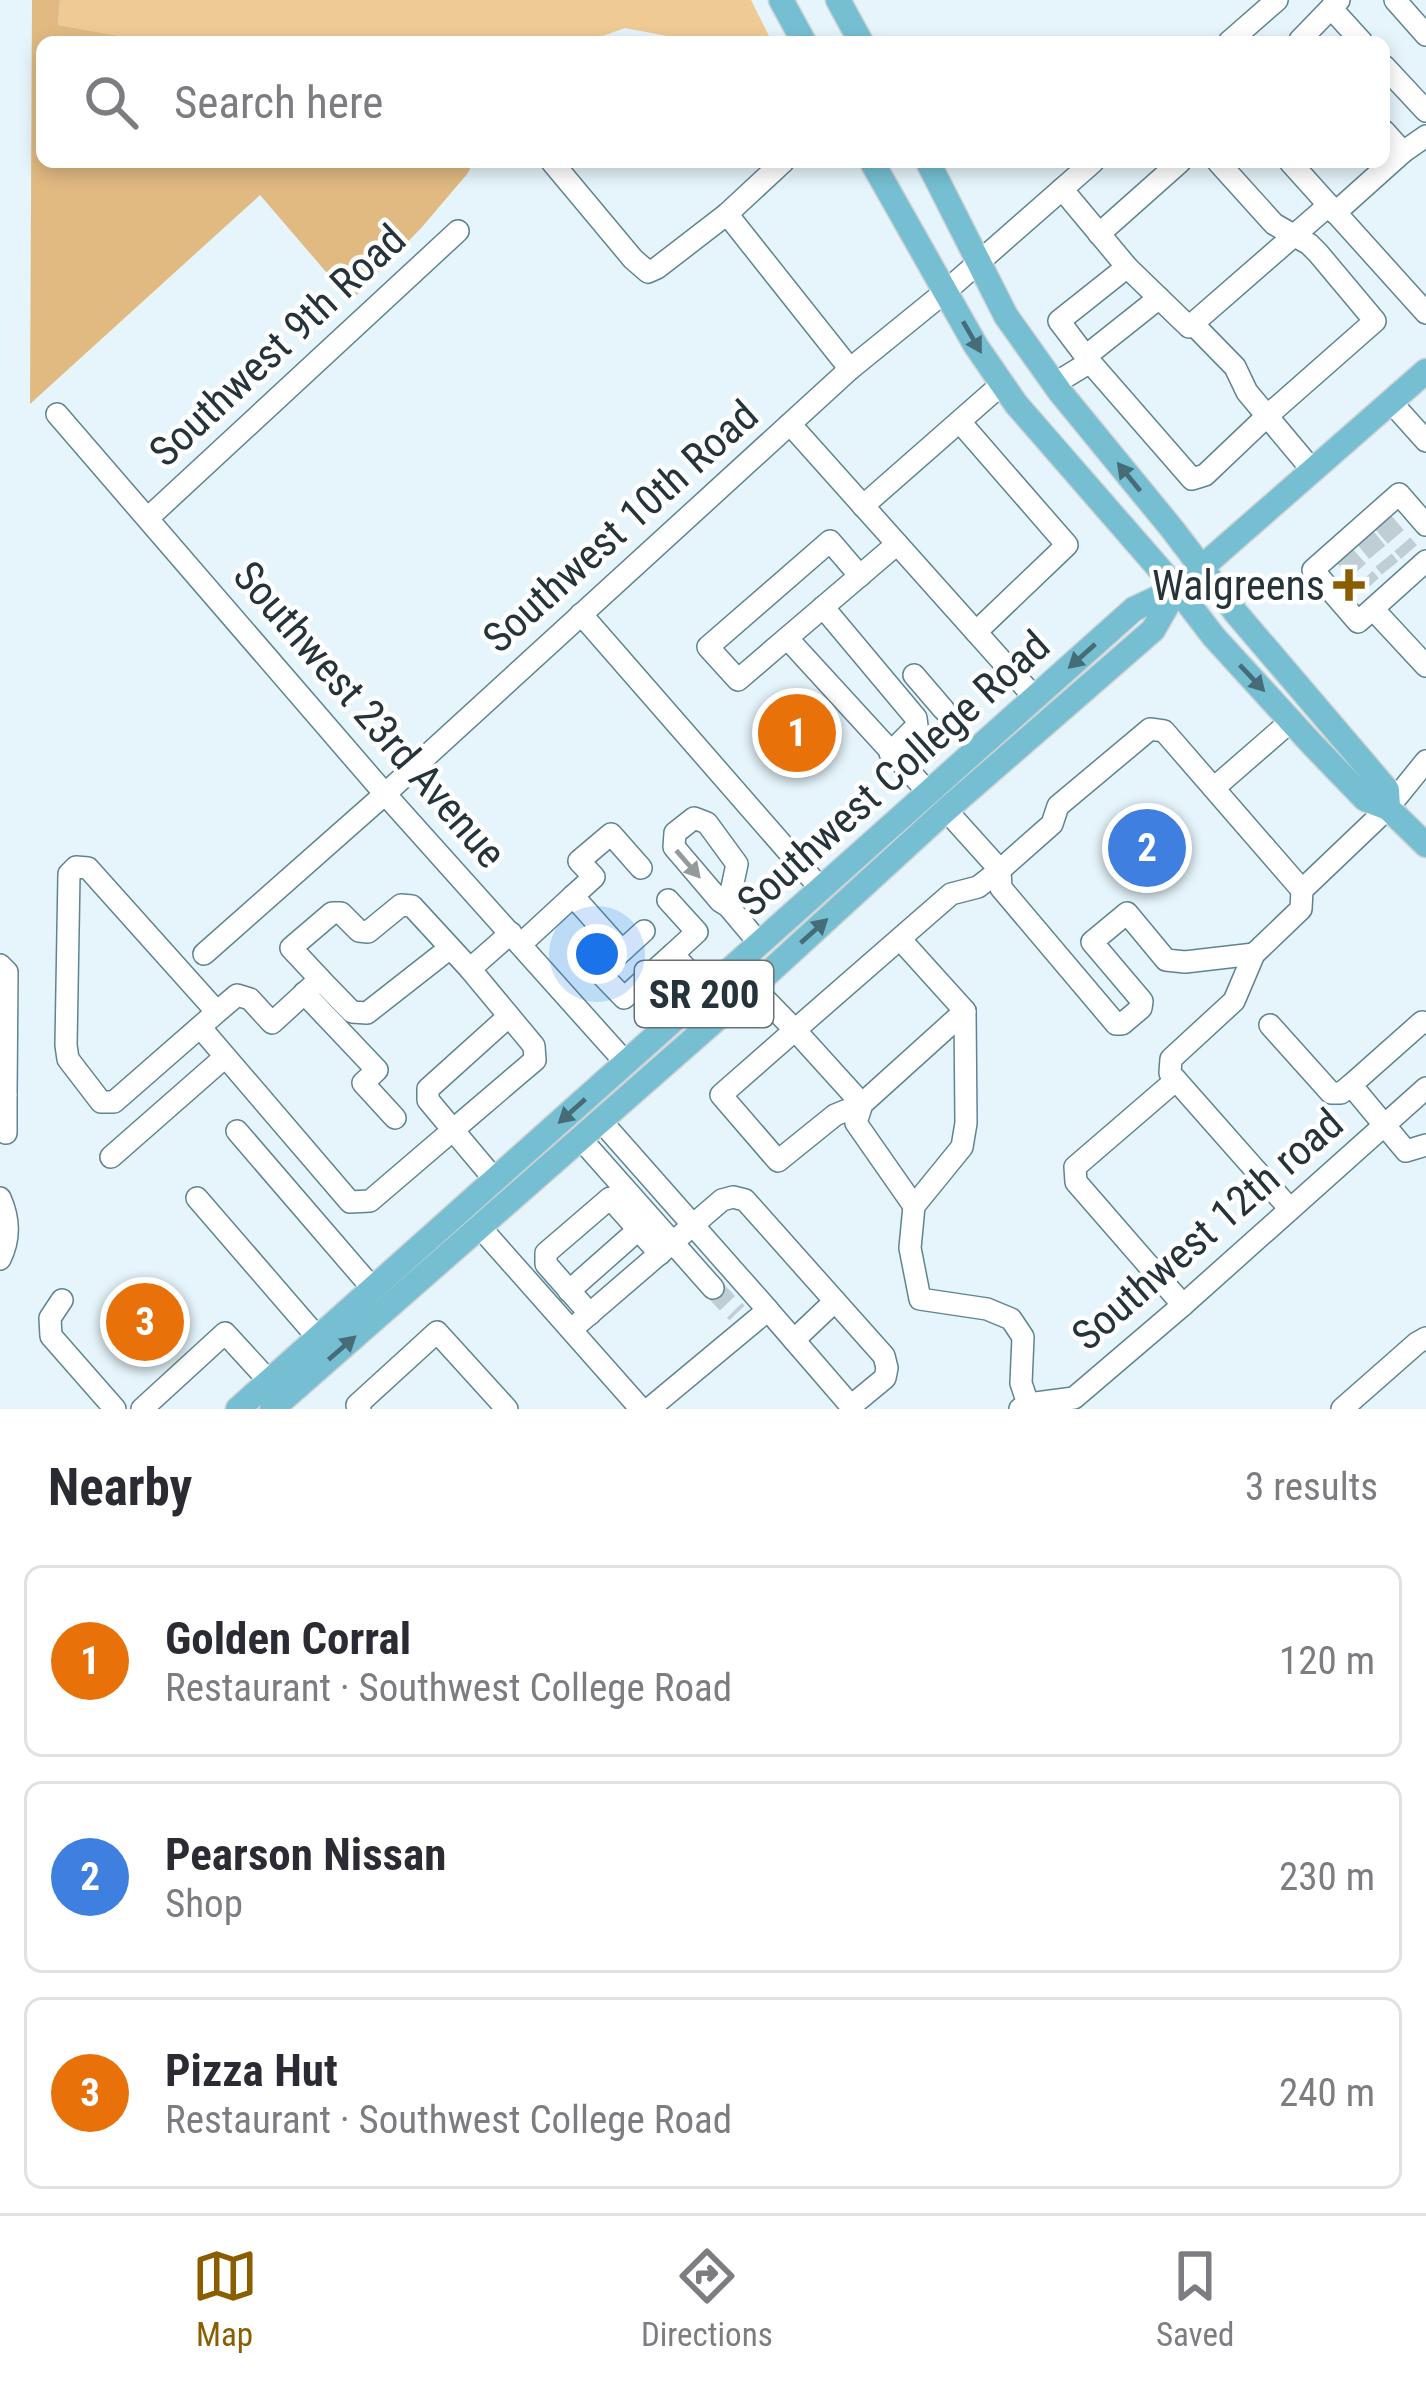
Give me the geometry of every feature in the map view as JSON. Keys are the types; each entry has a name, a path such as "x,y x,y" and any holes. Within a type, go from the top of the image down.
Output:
{"main road":[{"path":"781,0 801,36"},
{"path":"838,0 858,36"},
{"path":"875,168 976,346 1016,404 1291,721 1368,802 1388,808 1426,845"},
{"path":"931,168 1006,316 1054,384 1236,613 1387,790 1388,808"},
{"name":"Southwest College Road","path":"238,1409 283,1399 753,987 1035,698 1134,609 1177,589 1426,371"},
{"name":"Southwest College Road","path":"283,1399 318,1338 821,889 1153,630 1177,589"}],"street":[{"path":"1236,36 1277,0"},
{"path":"1396,0 1426,35"},
{"path":"1304,36 1335,4 1358,36"},
{"path":"1390,72 1426,111"},
{"path":"1390,162 1426,136"},
{"path":"1390,138 1403,152"},
{"path":"557,168 648,272 727,214 777,168"},
{"name":"Southwest 10th Road","path":"205,954 850,369 1086,168"},
{"path":"1100,234 1173,168"},
{"path":"1127,267 1059,321 1192,479 1205,475 1375,320 1318,254 1274,224 1223,168"},
{"path":"1294,168 1426,313"},
{"path":"1062,189 1127,267 1190,327 1294,236 1383,168"},
{"path":"727,214 850,369"},
{"name":"Southwest 9th Road","path":"148,518 458,231"},
{"path":"1054,384 1159,298"},
{"path":"1193,324 1235,367 1247,392 1313,471"},
{"path":"863,506 1002,384"},
{"path":"1391,402 1426,441"},
{"name":"Southwest 23rd Avenue","path":"57,414 626,1064"},
{"path":"959,422 1066,545 976,632"},
{"path":"790,424 1035,698"},
{"path":"1418,560 1396,575 1358,622 1313,570 1341,552 1399,494 1426,525"},
{"path":"860,575 830,542 708,647 738,680 897,544"},
{"path":"1376,598 1426,666"},
{"path":"823,607 916,718 917,726 890,753"},
{"path":"581,614 821,889"},
{"path":"787,638 1000,870 1001,888 1116,1024 1122,1024 1141,1008 1142,1001 1092,942"},
{"path":"914,675 944,710"},
{"path":"1214,788 1291,721"},
{"path":"965,1011 862,1105 835,1115 778,1161 721,1095 951,894 978,887 1000,870 1052,824 1058,806 1150,729 1164,731 1302,890"},
{"path":"1290,1209 1176,1080 1170,1072 1171,1060 1234,1001 1254,953 1300,909 1302,890 1388,808 1426,761"},
{"path":"728,906 737,864 707,824 694,818 675,833 674,847 760,944"},
{"path":"470,969 594,877 579,861 610,834 641,868"},
{"path":"312,986 272,1023 250,999 237,995 209,1020 114,1102 101,1102 68,1059 66,1046 69,874 76,867 88,868 209,1020 225,1057 350,1202 370,1201 535,1060 534,1046 412,906 401,905 368,932 359,931 341,913 332,913 291,949 312,986 377,1070 363,1083 394,1118"},
{"path":"573,896 622,951"},
{"path":"644,931 599,972 624,998 698,932 668,900"},
{"path":"1066,965 1127,913 1166,960 1254,953"},
{"path":"900,939 965,1011 962,1147 914,1206 910,1249 920,1299 987,1310 1011,1319 1023,1336 1024,1407"},
{"path":"312,986 352,1012 367,1012 450,948"},
{"path":"673,954 707,991"},
{"path":"0,965 7,972 8,995 6,1133"},
{"path":"753,987 862,1105"},
{"path":"495,1180 428,1100 428,1089 509,1016"},
{"path":"1270,1025 1331,1093 1341,1093 1426,1023"},
{"path":"111,1157 225,1057"},
{"path":"1176,1080 1075,1167 1076,1182 1183,1305"},
{"path":"1351,1085 1406,1151 1426,1145"},
{"name":"Southwest 12th road","path":"1024,1407 1073,1398 1426,1088"},
{"path":"862,1105 856,1124 914,1206"},
{"path":"581,1321 693,1226 722,1200 733,1197 745,1200 884,1356 886,1378 851,1406 768,1310 693,1226 601,1121"},
{"path":"237,1131 374,1289"},
{"path":"580,1138 667,1248"},
{"path":"0,1198 8,1236 0,1259"},
{"path":"197,1198 318,1338"},
{"path":"581,1321 569,1291 546,1264 546,1253 610,1198 638,1230 713,1288"},
{"path":"479,1226 581,1321 645,1409 742,1320 768,1310"},
{"path":"569,1291 638,1230"},
{"path":"62,1300 50,1318 50,1336 115,1409"},
{"path":"794,1340 835,1301"},
{"path":"360,1409 357,1405 437,1332 508,1409"},
{"path":"142,1409 226,1333 283,1399"},
{"path":"1342,1409 1426,1338"}],"shaded area":[{"path":"32,0 60,0 58,25 121,36 36,36 36,168 470,168 351,301 260,195 30,404"},
{"path":"60,0 751,0 769,36 667,36 625,28 603,36 121,36 58,25"}],"tunnel":[{"path":"1382,521 1409,552"},
{"path":"1364,536 1390,568"},
{"path":"1344,555 1371,585"},
{"path":"713,1288 737,1313"}],"place":[{"name":"Walgreens","path":"1349,585"},
{"name":"Golden Corral","path":"797,733"},
{"name":"Pearson Nissan","path":"1147,848"},
{"name":"Pizza Hut","path":"145,1322"}]}
